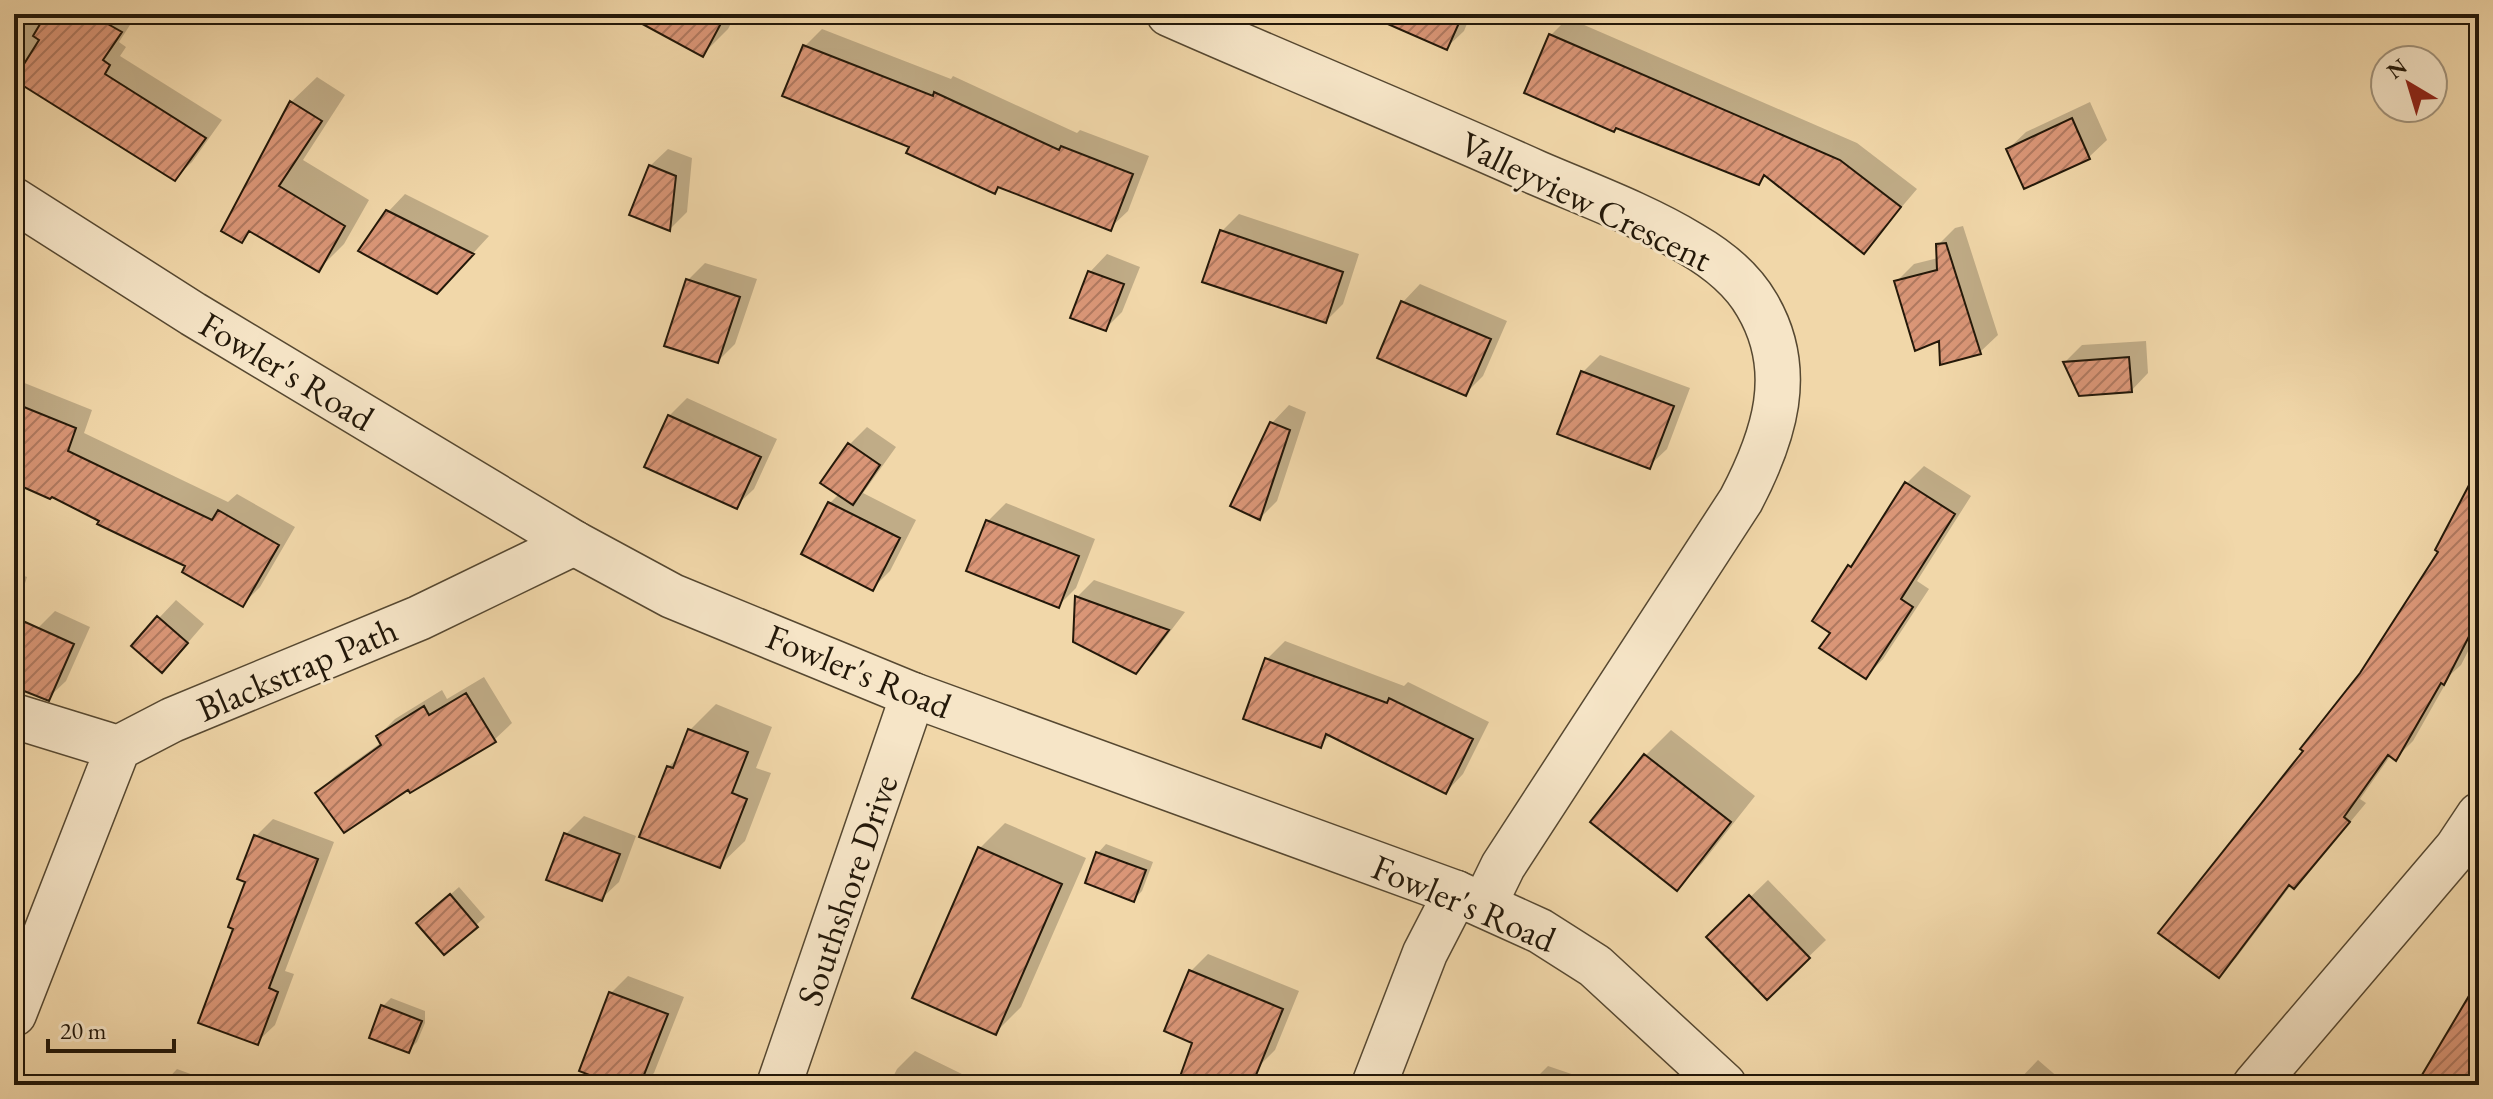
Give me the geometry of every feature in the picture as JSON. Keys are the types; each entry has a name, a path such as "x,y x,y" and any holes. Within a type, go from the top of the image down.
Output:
{"street":[{"name":"Valleyview Crescent","path":"1169,14 1510,161 1690,243 1720,263 1755,301 1768,324 1777,354 1780,382 1776,413 1756,471 1741,500 1503,866 1470,899 1425,953 1374,1085"},
{"name":"Fowler's Road","path":"14,200 193,314 574,543 672,596 913,695 1470,899 1540,931 1595,966 1724,1085"},
{"name":"Blackstrap Path","path":"118,748 172,720 419,618 574,543"},
{"name":"Southshore Drive","path":"779,1085 913,695"},
{"path":"14,716 118,748 14,1014"},
{"path":"2255,1085 2457,848 2479,815"}],"building":[{"path":"46,14 90,14 122,32 103,60 110,65 105,74 206,138 175,181 14,80 39,40 33,36"},
{"path":"624,14 726,14 703,57"},
{"path":"1365,14 1463,14 1447,50"},
{"path":"1549,34 1840,160 1901,207 1864,254 1764,175 1759,185 1616,128 1614,132 1524,93"},
{"path":"803,45 933,96 934,92 1059,150 1061,146 1133,174 1111,231 998,187 995,194 906,153 909,147 782,96"},
{"path":"290,101 322,121 279,186 345,226 319,272 249,231 242,243 221,231"},
{"path":"2072,118 2090,159 2024,189 2006,149"},
{"path":"649,165 676,176 670,231 629,215"},
{"path":"386,210 474,254 437,294 358,251"},
{"path":"1220,230 1343,272 1326,323 1202,282"},
{"path":"1946,243 1981,354 1940,365 1939,341 1915,351 1894,281 1937,270 1936,244"},
{"path":"1088,271 1124,284 1106,331 1070,318"},
{"path":"686,279 740,297 718,363 664,346"},
{"path":"1401,301 1491,339 1466,396 1377,358"},
{"path":"2129,357 2132,392 2079,396 2063,362"},
{"path":"1581,371 1674,406 1650,469 1557,434"},
{"path":"14,403 76,428 68,451 212,520 218,510 279,545 243,607 182,572 185,566 97,524 99,521 52,497 50,499 14,483"},
{"path":"668,415 761,457 737,509 644,467"},
{"path":"1270,422 1290,430 1260,520 1230,506"},
{"path":"848,443 880,465 853,505 820,483"},
{"path":"2479,466 2479,617 2444,685 2441,683 2396,761 2388,755 2344,817 2350,822 2294,889 2289,885 2219,978 2158,933 2303,751 2300,749 2360,673 2438,552 2435,550"},
{"path":"1905,482 1955,514 1901,599 1913,607 1866,679 1819,648 1830,633 1812,621"},
{"path":"828,502 900,538 873,591 801,554"},
{"path":"986,520 1079,556 1059,608 966,571"},
{"path":"1075,596 1169,630 1136,674 1073,642"},
{"path":"157,616 188,643 162,673 131,646"},
{"path":"14,617 74,644 49,701 14,687"},
{"path":"1265,658 1387,703 1389,698 1473,739 1446,794 1326,734 1321,748 1243,719"},
{"path":"466,693 496,742 410,793 408,790 344,833 315,793 381,745 376,736 424,706 429,715"},
{"path":"688,729 748,752 732,793 747,799 720,868 639,837 667,766 673,768"},
{"path":"1644,754 1731,822 1677,891 1590,822"},
{"path":"564,833 620,854 602,901 546,880"},
{"path":"254,835 318,859 269,988 278,992 258,1045 198,1023 233,929 228,927 245,882 237,879"},
{"path":"978,847 1062,884 996,1035 912,998"},
{"path":"1096,852 1146,870 1134,902 1085,883"},
{"path":"450,894 478,927 444,955 416,923"},
{"path":"1749,895 1810,958 1767,1000 1706,937"},
{"path":"1189,970 1283,1009 1252,1085 1177,1085 1192,1043 1164,1031"},
{"path":"2479,979 2479,1085 2416,1085"},
{"path":"609,992 668,1014 640,1085 615,1085 579,1071"},
{"path":"381,1005 422,1021 409,1053 369,1038"}]}
